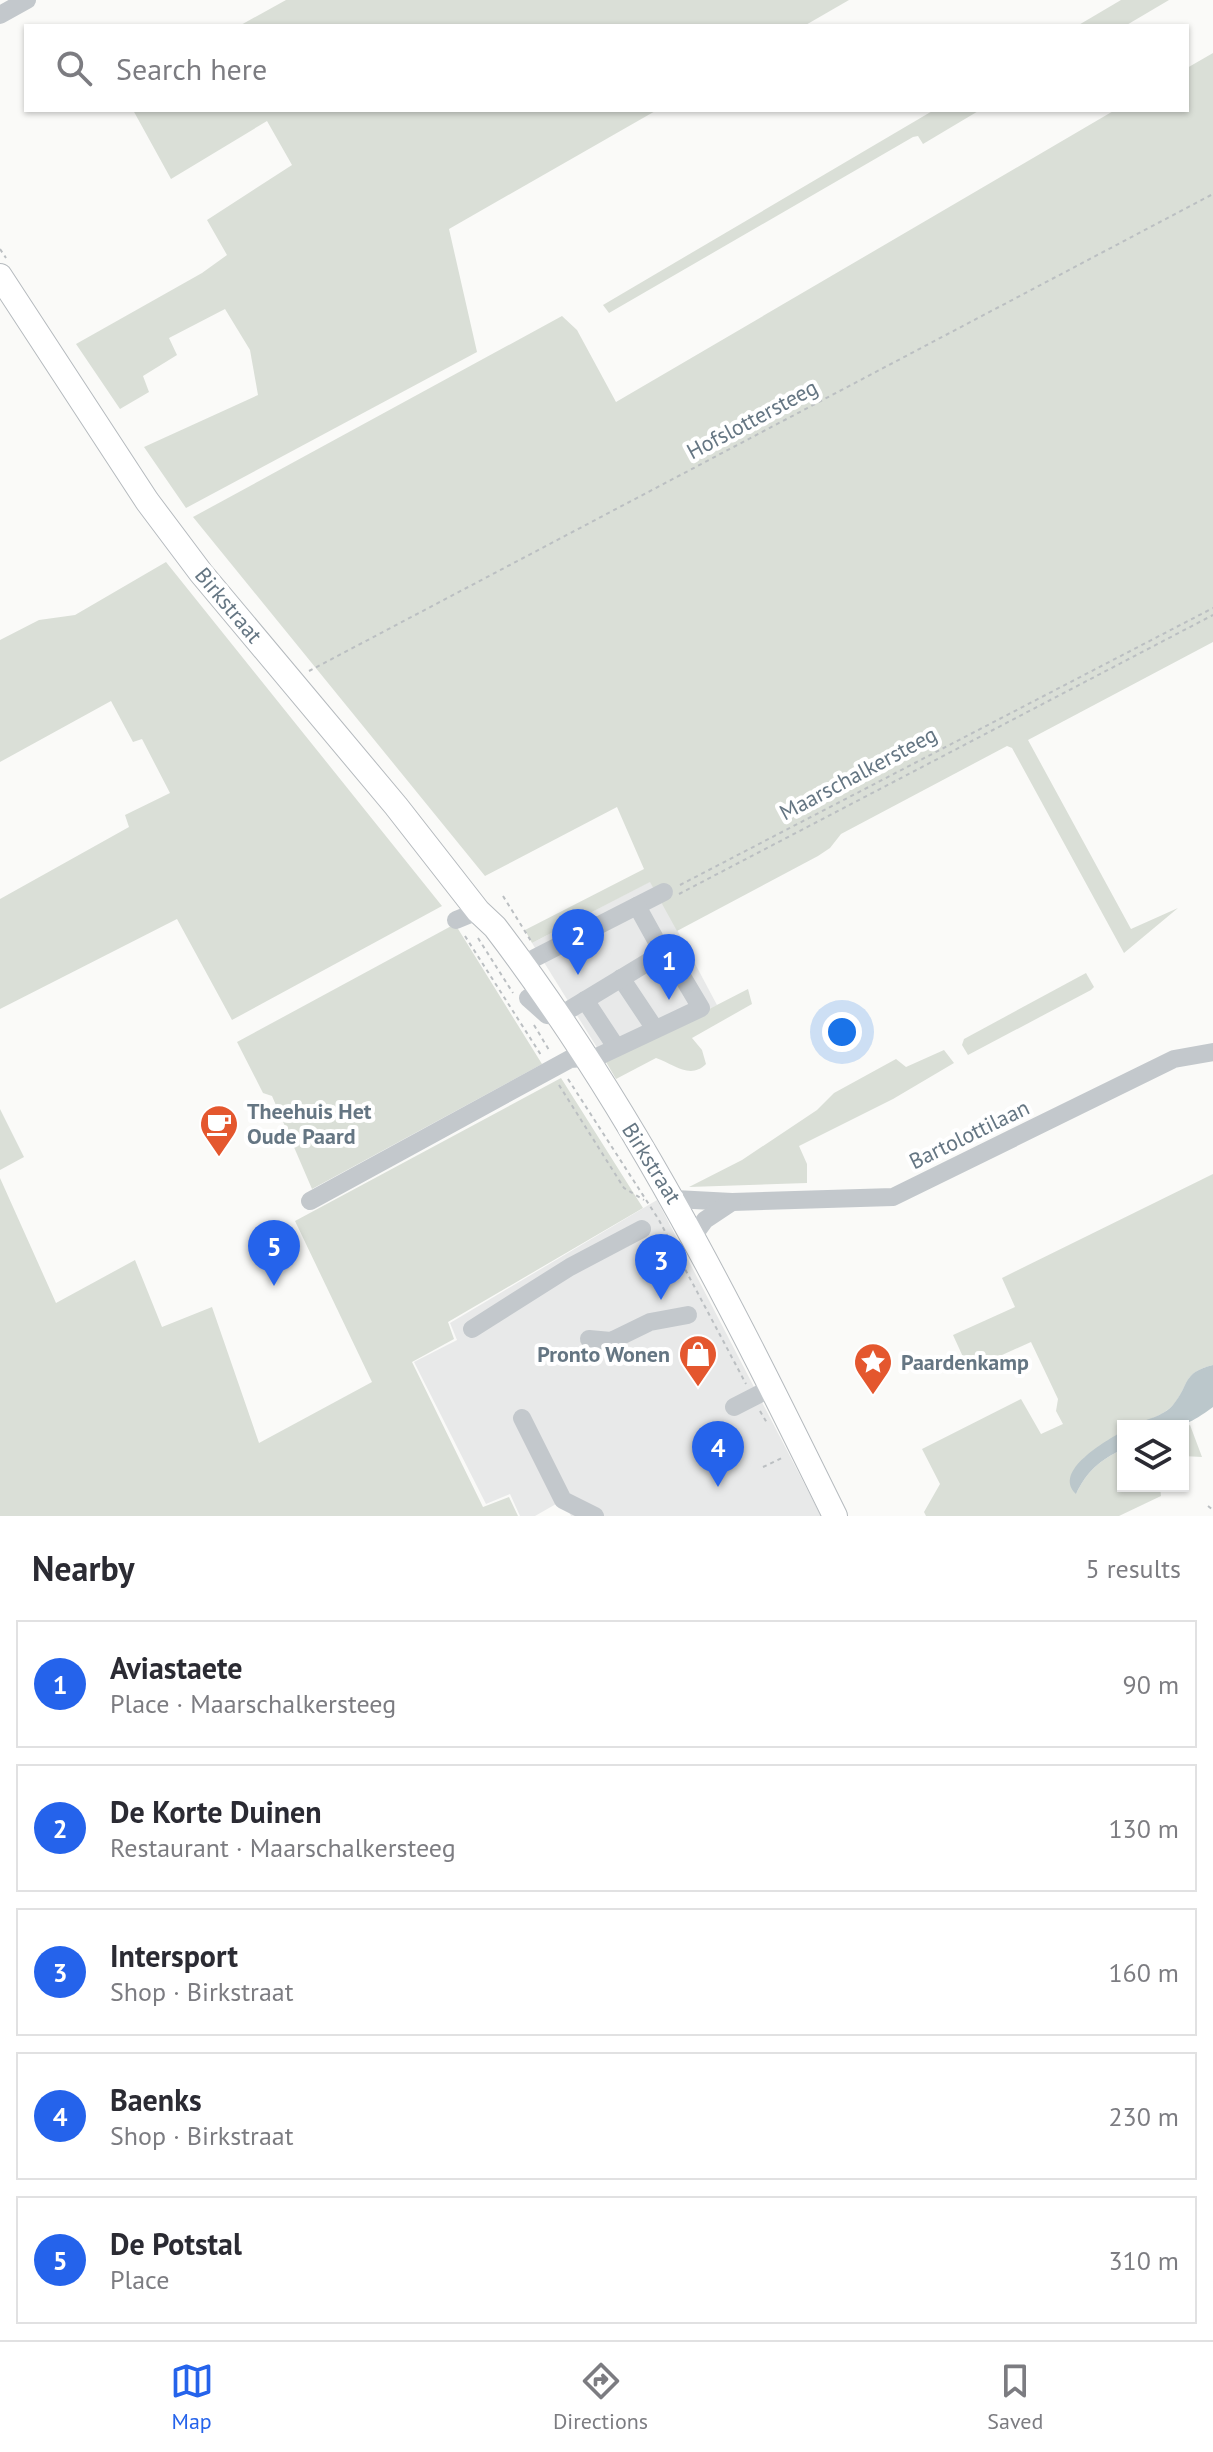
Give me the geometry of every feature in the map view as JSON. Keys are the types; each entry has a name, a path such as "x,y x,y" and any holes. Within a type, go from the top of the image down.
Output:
{"main road":[{"name":"Birkstraat","path":"0,276 147,501 201,573 386,794 528,998 559,1021"},
{"name":"Birkstraat","path":"472,915 519,964 559,1021 600,1098 671,1213 822,1516"},
{"name":"Birkstraat","path":"578,1060 675,1199 694,1235 762,1392 835,1516"}],"street":[{"path":"0,15 27,0"},
{"path":"519,964 667,891"},
{"path":"310,1201 578,1060 616,1047 701,1008 670,956 663,953 637,906"},
{"path":"559,1021 585,1000 663,953"},
{"path":"621,978 655,1029"},
{"path":"585,1000 616,1047"},
{"name":"Bartolottilaan","path":"675,1199 732,1202 893,1197 1174,1059 1213,1052"},
{"path":"694,1235 705,1220 732,1202"},
{"path":"472,1329 570,1267 642,1229"},
{"path":"589,1339 611,1341 650,1322 688,1315"},
{"path":"734,1407 762,1392"},
{"path":"522,1418 563,1500 595,1516"}],"path":[{"name":"Hofslottersteeg","path":"306,672 1213,194"},
{"name":"Maarschalkersteeg","path":"1213,608 667,891 674,896 1213,615"},
{"path":"498,986 519,964 527,929 503,896"},
{"name":"Birkstraat","path":"578,1060 659,1220 762,1392 772,1433"},
{"path":"763,1467 784,1457 789,1467"},
{"path":"1208,1506 1213,1510"}],"shaded area":[{"path":"286,0 849,0 807,24 243,24"},
{"path":"1121,0 1169,0 1128,24 1080,24"},
{"path":"1213,53 1213,642 1028,740 1131,929 1178,908 1124,953 1012,748 1007,746 841,834 830,848 818,856 677,931 650,882 532,943 525,930 644,869 617,807 485,876 193,517 562,316 577,330 616,402 1112,112 1189,112 1189,67"},
{"path":"134,112 654,112 449,229 477,352 186,508 144,447 258,395 250,350 225,309 169,338 177,355 143,376 149,392 120,409 76,344 202,273 227,255 207,220 292,165 267,121 171,179"},
{"path":"931,112 977,112 923,144 918,136 913,137 609,313 603,305"},
{"path":"166,562 442,906 232,1020 177,919 0,1009 0,899 129,827 125,815 170,793 142,739 133,742 111,701 0,762 0,640 39,620 75,615"},
{"path":"651,881 717,1005 606,1062 532,943"},
{"path":"455,924 542,1064 312,1189 272,1096 263,1093 237,1042"},
{"path":"1086,973 1094,987 1091,990 968,1055 962,1045 964,1039"},
{"path":"748,989 752,1004 692,1038 702,1050 706,1064 700,1069 688,1071 656,1058 616,1079 606,1062"},
{"path":"944,1050 954,1063 893,1099 799,1146 807,1164 807,1183 689,1187 742,1160 817,1110 834,1093 896,1059 906,1067"},
{"path":"561,1078 643,1208 448,1322 454,1339 412,1362 483,1507 509,1497 518,1516 0,1516 0,1178 56,1303 135,1260 162,1327 212,1307 259,1443 372,1382 295,1221"},
{"path":"0,1109 24,1157 0,1170"},
{"path":"1213,1174 1213,1365 1192,1375 1175,1403 1165,1412 1148,1420 1117,1420 1117,1435 1084,1458 1076,1494 1095,1467 1117,1452 1117,1492 1161,1492 1161,1496 1119,1516 926,1516 924,1512 940,1484 922,1449 1021,1399 1041,1434 1063,1424 1056,1411 1058,1399 1031,1342 969,1370 953,1335 1015,1307 1002,1278"},
{"path":"657,1200 821,1516 571,1516 563,1500 535,1516 520,1516 510,1494 486,1504 414,1362 457,1340 450,1323"},
{"path":"1213,1365 1213,1407 1189,1422 1146,1420 1169,1409 1187,1380"},
{"path":"1190,1425 1202,1457 1189,1456"},
{"path":"1117,1435 1117,1452 1095,1467 1076,1494 1070,1485 1071,1476 1094,1449"}],"place":[{"name":"De Korte Duinen","path":"578,975"},
{"name":"Aviastaete","path":"669,1000"},
{"name":"Theehuis Het Oude Paard","path":"219,1158"},
{"name":"De Potstal","path":"274,1286"},
{"name":"Intersport","path":"661,1300"},
{"name":"Pronto Wonen","path":"698,1388"},
{"name":"Paardenkamp","path":"873,1396"},
{"name":"Baenks","path":"718,1487"}]}
